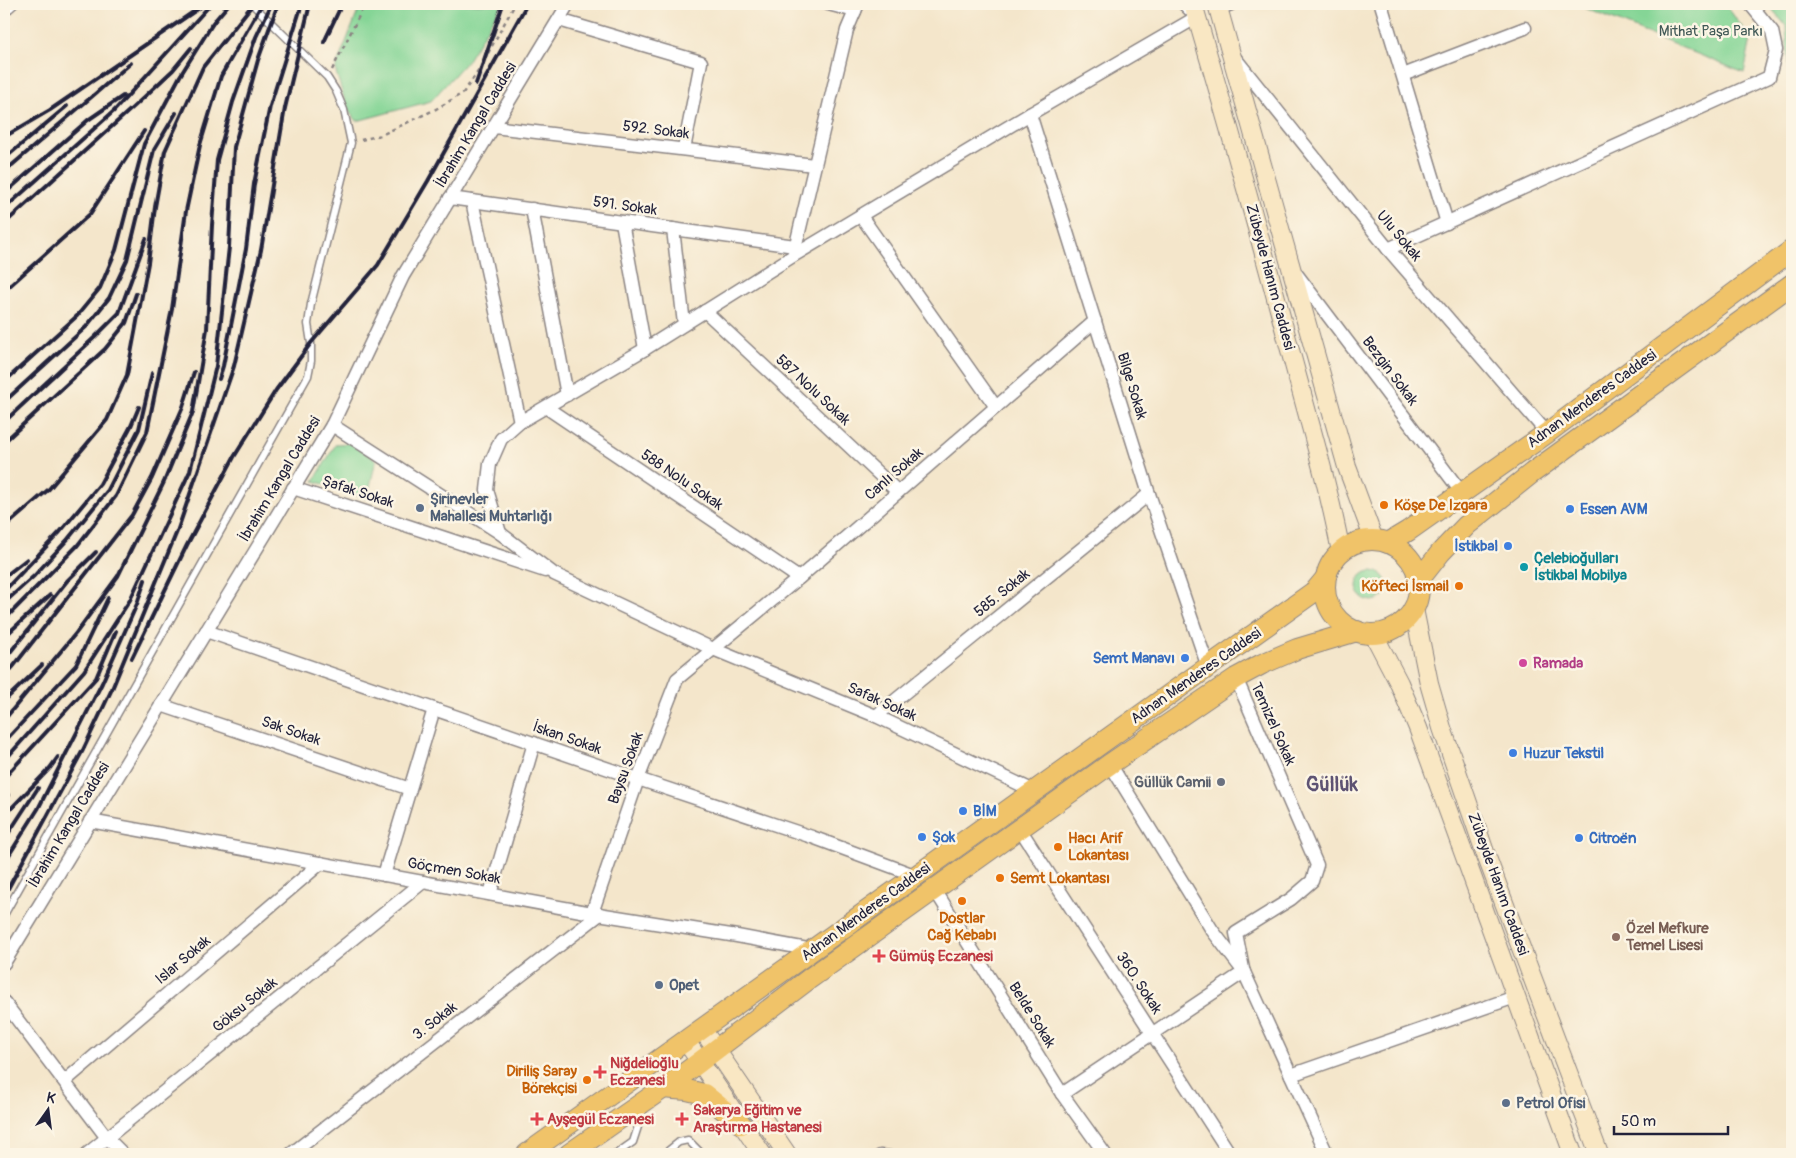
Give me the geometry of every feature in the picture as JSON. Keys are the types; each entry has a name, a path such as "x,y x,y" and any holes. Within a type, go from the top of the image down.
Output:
{"main road":[{"name":"Zübeyde Hanım Caddesi","path":"1222,5 1232,54 1347,467 1381,542"},
{"name":"Zübeyde Hanım Caddesi","path":"1195,11 1258,228 1324,474 1341,552"},
{"name":"Adnan Menderes Caddesi","path":"1381,542 1408,531 1547,433 1792,250"},
{"name":"Adnan Menderes Caddesi","path":"1419,580 1441,552 1474,519 1540,468 1792,284"},
{"path":"1363,540 1381,542 1394,545 1406,554 1415,566 1419,580 1419,595 1414,609 1405,621 1393,629 1366,633 1348,628 1336,618 1327,603 1324,587 1327,571 1335,556 1348,546 1363,540"},
{"name":"Adnan Menderes Caddesi","path":"526,1154 1315,591 1326,579"},
{"name":"Zübeyde Hanım Caddesi","path":"1414,609 1429,683 1442,728 1486,855 1599,1154"},
{"name":"Zübeyde Hanım Caddesi","path":"1366,633 1399,683 1418,728 1573,1154"},
{"name":"Adnan Menderes Caddesi","path":"569,1154 646,1101 809,980 1110,764 1236,678 1296,649 1366,633"},
{"path":"745,1090 735,1069 733,1053 738,1042 758,1018"},
{"path":"702,1029 787,1154"},
{"path":"686,1041 762,1154"},
{"path":"662,1088 687,1090 704,1094 741,1124"}],"street":[{"name":"İbrahim Kangal Caddesi","path":"4,963 332,425 403,276 568,4"},
{"path":"794,251 847,30 856,7 828,4"},
{"path":"500,533 487,490 490,464 501,439 520,422 547,408 645,349 794,251 860,216 1030,114 1195,11 1184,4"},
{"path":"1381,4 1447,223"},
{"path":"1388,250 1769,77 1776,50 1772,31 1750,4"},
{"path":"559,20 701,62 684,150"},
{"path":"1403,75 1525,28"},
{"name":"Ulu Sokak","path":"1232,54 1388,250 1547,433"},
{"name":"Bilge Sokak","path":"1030,114 1149,494 1208,667"},
{"name":"592. Sokak","path":"494,127 814,165"},
{"name":"591. Sokak","path":"450,198 673,229 794,251"},
{"path":"472,201 520,422"},
{"path":"532,209 567,395"},
{"path":"860,216 996,407"},
{"path":"622,222 645,349"},
{"path":"673,229 684,324"},
{"name":"Bezgin Sokak","path":"1292,268 1462,493"},
{"name":"587 Nolu Sokak","path":"705,311 898,492"},
{"name":"Canlı Sokak","path":"713,649 799,578 1095,321"},
{"name":"588 Nolu Sokak","path":"547,408 799,578"},
{"name":"Şafak Sokak","path":"332,425 500,533 554,574"},
{"name":"Şafak Sokak","path":"293,488 554,574 713,649"},
{"name":"585. Sokak","path":"876,716 1149,494"},
{"name":"İskan Sokak","path":"206,631 812,837 917,876"},
{"name":"Safak Sokak","path":"713,649 876,716 1034,791"},
{"name":"Baysu Sokak","path":"596,914 638,779 677,679 713,649"},
{"name":"Temizel Sokak","path":"1236,678 1317,865 1312,881 1291,899 1236,933 1244,972"},
{"name":"Sak Sokak","path":"161,705 410,789"},
{"path":"384,875 434,709"},
{"path":"490,894 534,744"},
{"path":"1110,764 1212,930 1244,972 1327,1154"},
{"name":"Göçmen Sokak","path":"90,821 596,914 813,950"},
{"name":"360. Sokak","path":"1020,829 1230,1154"},
{"name":"Islar Sokak","path":"65,1081 321,863"},
{"name":"Göksu Sokak","path":"87,1154 423,882"},
{"name":"Belde Sokak","path":"935,890 1062,1094 1105,1154"},
{"name":"3. Sokak","path":"291,1154 596,914"},
{"path":"1062,1094 1244,972"},
{"path":"1291,1075 1515,997"},
{"path":"4,1002 107,1138 123,1154"}],"lane":[{"path":"4,14 15,4"},
{"path":"4,915 308,376 312,360 308,324 311,304 351,143 344,110 336,91 327,77 252,4"},
{"path":"616,1154 633,1142 646,1101"},
{"path":"664,1154 680,1142 688,1140 702,1154"},
{"path":"878,1154 890,1154"}],"path":[{"path":"327,77 336,63 365,4"},
{"path":"351,143 381,134 436,109 463,93 477,73 515,4"}],"green space":[{"path":"361,4 502,4 468,60 431,101 357,121 347,108 336,67"},
{"name":"Mithat Paşa Parkı","path":"1575,4 1725,4 1751,39 1744,73"},
{"path":"1768,4 1792,4 1792,70 1788,70 1786,26"},
{"path":"354,443 376,460 367,499 314,481 336,444"},
{"path":"1372,571 1383,575 1387,586 1383,597 1372,601 1361,597 1357,586 1361,575"}],"railway":[{"path":"4,137 50,110 205,4"},
{"path":"4,209 114,111 211,4"},
{"path":"211,25 229,4"},
{"path":"4,528 49,489 107,420 127,375 148,263 165,151 203,67 253,4"},
{"path":"4,620 77,546 116,496 147,432 172,309 186,211 200,145 221,76 262,4"},
{"path":"4,761 84,671 130,600 190,471 216,366 229,247 234,147 258,60 278,4"},
{"path":"219,379 246,249 254,184 270,106 302,4"},
{"path":"4,896 83,750 112,689 178,529 234,366 261,250 285,108 310,4"},
{"path":"324,42 342,4"},
{"path":"476,84 503,4"},
{"path":"132,658 187,545 234,457 276,390 311,343 378,265 428,181 527,4"},
{"path":"4,720 76,633 118,576 164,482 193,412 207,329 217,160 233,102 256,37 271,5"},
{"path":"4,382 77,316 100,288 116,250 144,144 180,76 215,20"},
{"path":"4,224 173,70 191,48"},
{"path":"4,172 131,63"},
{"path":"4,194 88,120 123,96"},
{"path":"4,159 67,106"},
{"path":"4,402 86,327 109,298 127,260 154,150 176,113"},
{"path":"4,291 90,214 144,131"},
{"path":"4,422 119,313 146,239"},
{"path":"4,442 105,349 126,323 136,294"},
{"path":"4,677 132,515 152,478 183,407 194,372"},
{"path":"4,603 34,576 68,539 108,490 139,429 152,373"},
{"path":"4,591 60,532 100,484 139,407"},
{"path":"4,660 67,581 96,552"},
{"path":"4,577 27,559"},
{"path":"4,863 38,809 102,683 137,604 145,580"},
{"path":"4,637 50,595"},
{"path":"4,742 76,665 108,598"},
{"path":"4,778 96,678 116,631"},
{"path":"4,701 42,665"},
{"path":"4,816 50,768 58,757"},
{"path":"4,840 38,788"},
{"path":"4,799 8,795"}],"place":[{"name":"Köşe De Izgara","path":"1384,505"},
{"name":"Şirinevler Mahallesi Muhtarlığı","path":"420,508"},
{"name":"Essen AVM","path":"1570,509"},
{"name":"İstikbal","path":"1508,546"},
{"name":"Çelebioğulları İstikbal Mobilya","path":"1524,567"},
{"name":"Köfteci İsmail","path":"1459,586"},
{"name":"Semt Manavı","path":"1185,658"},
{"name":"Ramada","path":"1523,663"},
{"name":"Huzur Tekstil","path":"1513,753"},
{"name":"Güllük Camii","path":"1221,782"},
{"name":"BİM","path":"963,811"},
{"name":"Şok","path":"922,837"},
{"name":"Citroën","path":"1579,838"},
{"name":"Hacı Arif Lokantası","path":"1058,847"},
{"name":"Semt Lokantası","path":"1000,878"},
{"name":"Dostlar Cağ Kebabı","path":"962,901"},
{"name":"Özel Mefkure Temel Lisesi","path":"1616,937"},
{"name":"Gümüş Eczanesi","path":"879,956"},
{"name":"Opet","path":"659,985"},
{"name":"Niğdelioğlu Eczanesi","path":"600,1072"},
{"name":"Diriliş Saray Börekçisi","path":"587,1080"},
{"name":"Petrol Ofisi","path":"1506,1103"},
{"name":"Ayşegül Eczanesi","path":"537,1119"},
{"name":"Sakarya Eğitim ve Araştırma Hastanesi","path":"682,1119"}],"district":[{"name":"Güllük","path":"1332,784"}]}
